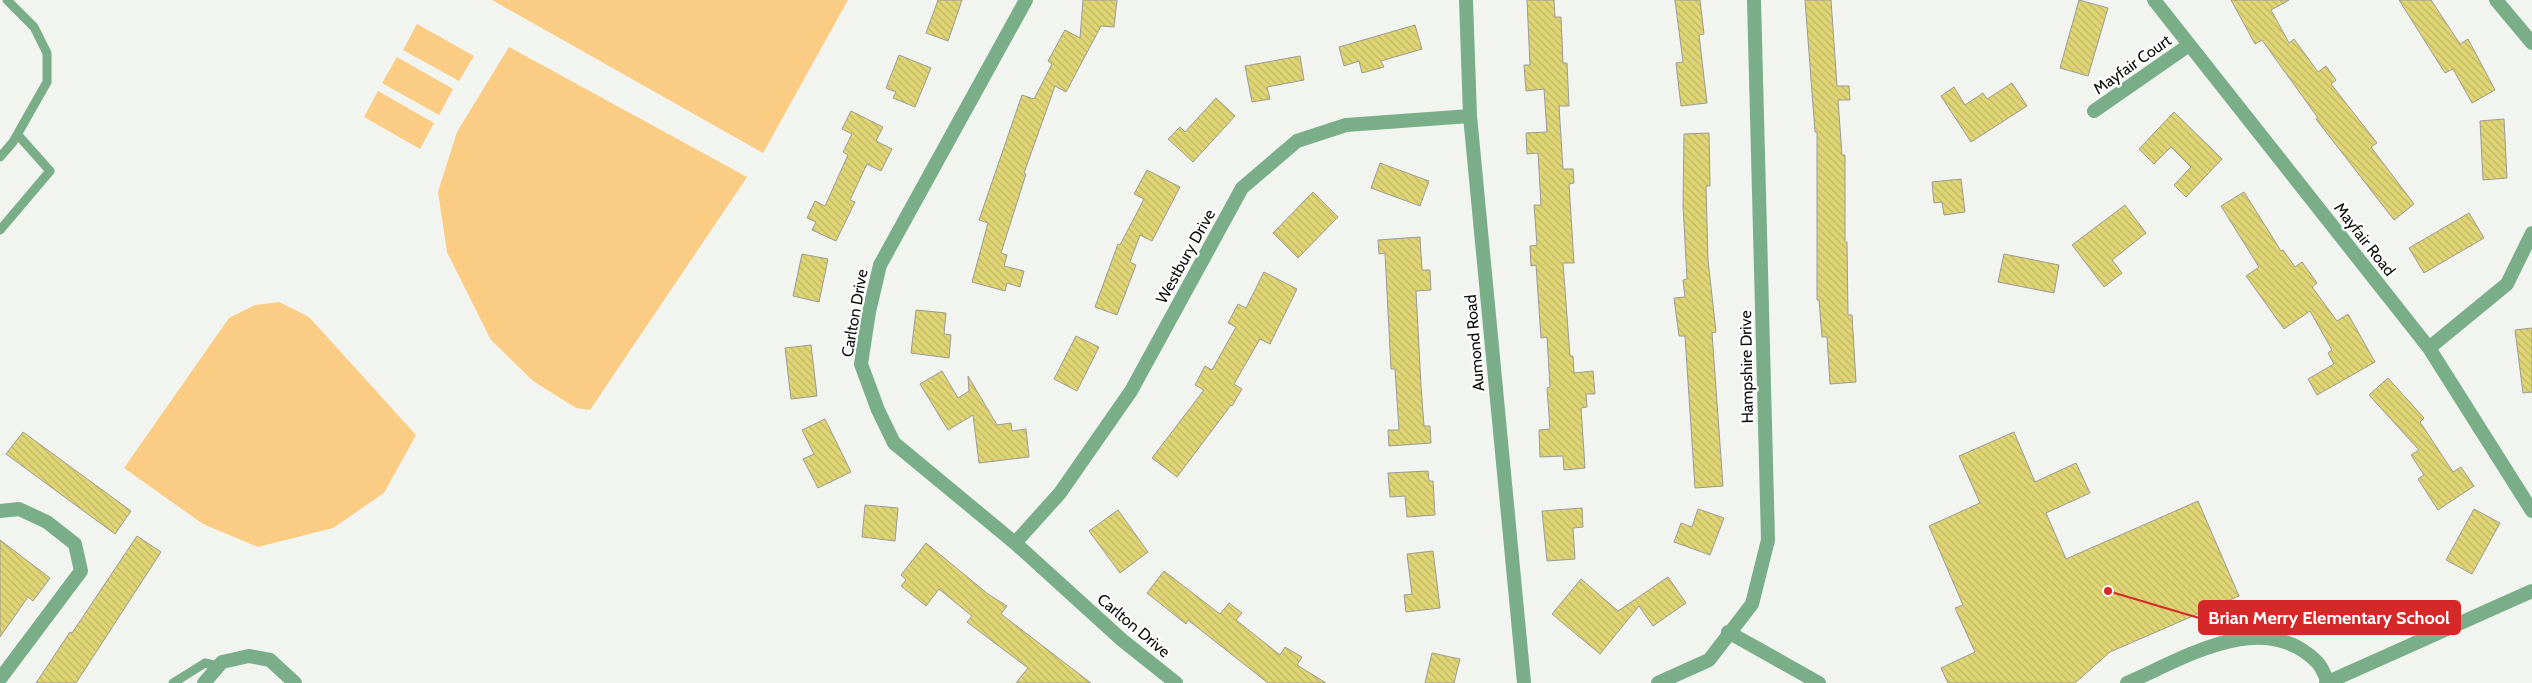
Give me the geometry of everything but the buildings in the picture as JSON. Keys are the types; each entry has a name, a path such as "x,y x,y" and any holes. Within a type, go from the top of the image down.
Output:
{"street":[{"name":"Carlton Drive","path":"1026,0 880,265 869,312 861,364 878,410 894,444 1015,543 1122,640 1176,683"},
{"name":"Aumond Road","path":"1466,0 1470,116 1524,683"},
{"name":"Hampshire Drive","path":"1658,683 1709,660 1728,632 1752,604 1768,540 1754,0"},
{"name":"Mayfair Road","path":"2154,0 2429,348 2532,511"},
{"path":"2496,0 2532,43"},
{"name":"Mayfair Court","path":"2094,112 2189,45"},
{"name":"Westbury Drive","path":"1015,543 1060,493 1131,391 1242,188 1297,141 1346,125 1470,116"},
{"path":"2429,348 2507,284 2532,233"},
{"path":"0,511 19,509 47,522 75,544 81,570 0,679"},
{"path":"2127,683 2218,644 2257,636 2292,644 2318,663 2327,682 2532,591"},
{"path":"1728,632 1819,683"},
{"path":"204,683 222,662 249,656 270,660 295,683"}],"lane":[{"path":"0,156 18,135 47,82 47,53 34,27 7,0"},
{"path":"0,230 50,171 18,135"},
{"path":"173,683 204,663 218,666"}],"shaded area":[{"path":"492,0 848,0 763,153"},
{"path":"417,24 474,56 459,81 403,50"},
{"path":"509,47 747,177 590,410 576,408 533,381 491,340 447,252 438,192 457,132"},
{"path":"397,57 453,89 439,115 382,83"},
{"path":"378,91 434,123 420,149 364,117"},
{"path":"279,302 309,317 416,435 384,493 333,528 258,547 203,524 124,468 229,318 255,305"}],"place":[{"name":"Brian Merry Elementary School","path":"2108,591"}]}
